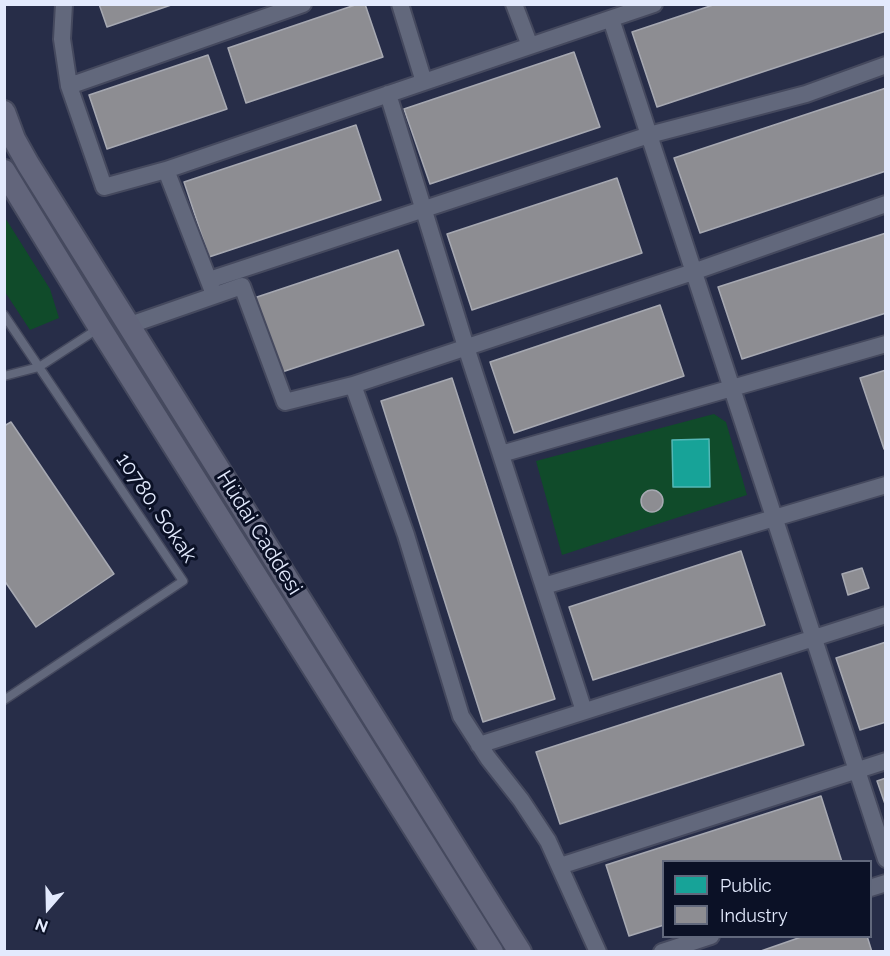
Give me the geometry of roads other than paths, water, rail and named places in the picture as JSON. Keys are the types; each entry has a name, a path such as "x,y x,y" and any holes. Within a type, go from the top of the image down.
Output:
{"street":[{"path":"64,4 62,39 69,86 104,188 166,170 654,4"},
{"path":"69,86 303,4"},
{"path":"400,4 424,82"},
{"path":"514,4 530,46"},
{"path":"611,19 885,859"},
{"path":"130,325 212,288 424,209 649,135 806,94 885,64"},
{"path":"388,94 466,347 584,711"},
{"name":"Hüdai Caddesi","path":"4,112 14,140 28,164 520,951"},
{"path":"166,170 212,288"},
{"name":"Hüdai Caddesi","path":"4,171 100,328 492,951"},
{"path":"212,288 242,286 285,402 353,385 693,272 885,204"},
{"path":"501,454 732,390 885,344"},
{"path":"353,385 406,536 461,716 548,841 598,951"},
{"path":"544,586 885,485"},
{"path":"479,745 885,615"},
{"path":"560,866 885,761"},
{"path":"662,951 704,938"}],"lane":[{"path":"4,315 39,367"},
{"path":"4,376 39,367 100,328"},
{"name":"10780. Sokak","path":"4,700 183,581 39,367"}]}
